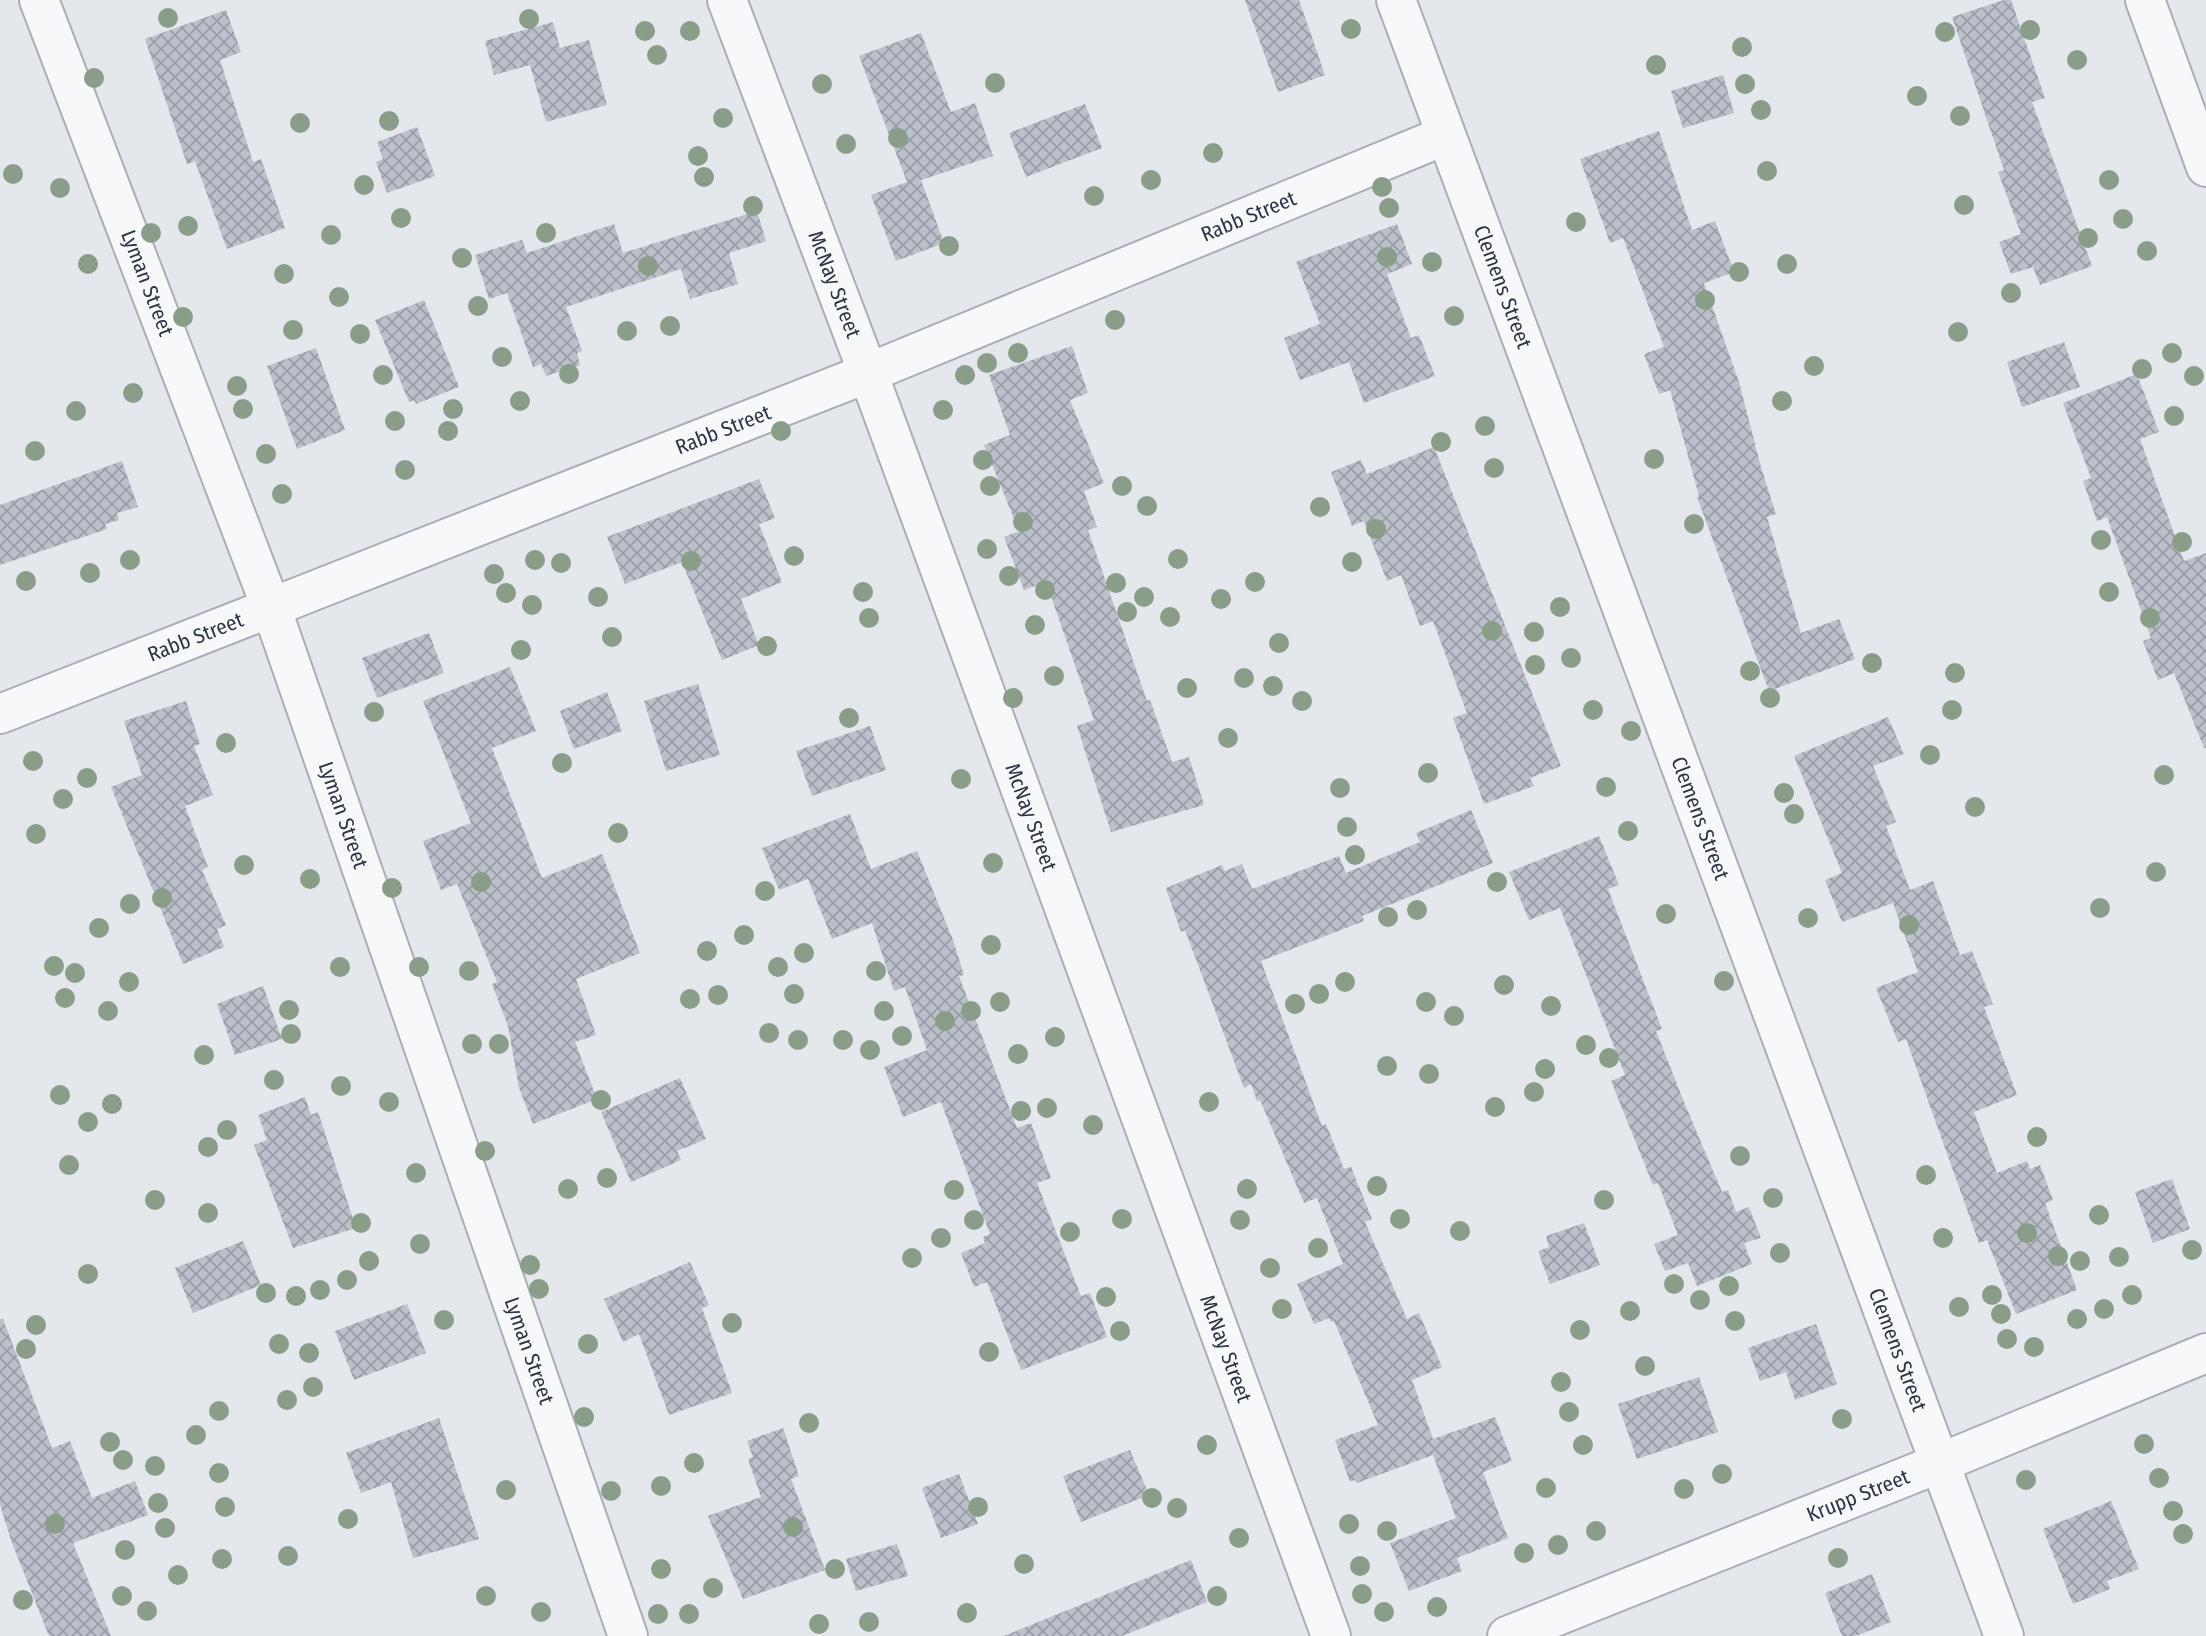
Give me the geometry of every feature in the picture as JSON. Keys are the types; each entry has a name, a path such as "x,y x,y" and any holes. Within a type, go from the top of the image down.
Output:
{"street":[{"name":"Lyman Street","path":"39,0 271,607 628,1636"},
{"name":"McNay Street","path":"727,0 868,373 1331,1636"},
{"name":"Clemens Street","path":"1396,0 1444,136 2004,1636"},
{"path":"2146,0 2206,167"},
{"name":"Rabb Street","path":"0,714 868,373 1444,136"},
{"name":"Krupp Street","path":"1507,1636 1940,1463 2206,1353"}],"building":[{"path":"1245,0 1299,0 1325,75 1278,92"},
{"path":"2011,0 2045,98 2032,102 2092,266 2040,285 2033,267 2011,274 1999,242 2021,234 1998,172 2004,170 1952,17"},
{"path":"226,10 241,52 220,60 253,162 261,159 285,228 227,249 195,161 187,164 145,39"},
{"path":"553,22 560,48 589,40 607,105 546,122 530,65 494,75 485,41"},
{"path":"921,33 951,112 975,103 993,156 921,180 944,243 896,261 871,195 907,182 859,56"},
{"path":"1723,75 1734,113 1683,128 1671,91"},
{"path":"1085,104 1102,148 1026,177 1009,133"},
{"path":"417,127 435,176 387,193 376,162 383,159 377,142"},
{"path":"1659,131 1692,230 1715,221 1734,272 1704,283 1739,382 1776,514 1767,517 1801,633 1839,619 1855,659 1769,691 1697,497 1699,496 1670,390 1659,394 1644,354 1664,347 1623,238 1610,243 1580,159"},
{"path":"757,211 766,241 729,253 738,284 690,299 681,269 566,307 582,351 577,353 580,365 546,376 541,364 533,367 507,293 489,299 475,255 522,240 527,253 614,224 623,253"},
{"path":"1397,224 1412,264 1387,274 1411,338 1419,335 1435,376 1364,403 1349,362 1300,380 1284,338 1320,324 1296,262"},
{"path":"424,300 459,387 416,404 414,400 409,402 375,320"},
{"path":"2064,342 2080,387 2022,407 2007,362"},
{"path":"1072,346 1088,393 1070,400 1104,483 1084,491 1097,527 1088,530 1147,701 1150,700 1172,762 1189,757 1204,805 1111,832 1077,726 1094,720 1046,582 1024,590 1004,537 1019,531 984,445 1010,435 989,375"},
{"path":"316,348 345,430 297,449 267,366"},
{"path":"2137,374 2159,432 2140,439 2184,561 2206,553 2206,748 2174,673 2158,680 2143,641 2151,638 2107,517 2097,521 2083,481 2091,478 2063,403"},
{"path":"1434,447 1561,766 1530,778 1534,786 1484,804 1453,718 1467,713 1433,621 1420,626 1401,575 1387,581 1364,521 1352,526 1331,472 1361,460 1367,474"},
{"path":"122,461 138,507 117,513 119,520 105,524 107,529 0,565 0,505"},
{"path":"759,479 775,518 759,524 782,582 741,599 759,645 722,660 682,562 625,584 607,537"},
{"path":"429,633 444,673 377,698 362,658"},
{"path":"510,667 536,731 492,748 542,878 602,854 640,953 576,979 596,1035 575,1042 597,1099 533,1124 519,1088 508,1026 492,984 497,982 457,884 441,890 423,841 471,823 423,701"},
{"path":"698,684 720,755 666,771 644,701"},
{"path":"607,692 622,731 574,749 560,711"},
{"path":"186,701 200,744 194,746 213,795 185,806 208,867 202,870 226,925 217,929 224,947 183,964 111,787 142,775 124,721"},
{"path":"1888,717 1904,754 1873,766 1896,822 1886,826 1910,890 1933,881 1960,955 1972,951 1993,1004 1984,1007 2017,1095 1974,1112 1997,1173 2027,1161 2030,1169 2040,1165 2053,1200 2045,1203 2077,1290 2016,1314 1987,1240 1979,1243 1906,1039 1898,1042 1876,988 1918,972 1893,903 1842,922 1825,880 1842,873 1794,756"},
{"path":"870,726 886,770 812,796 796,751"},
{"path":"1471,810 1493,863 1362,916 1364,921 1261,961 1322,1126 1326,1124 1344,1169 1351,1167 1372,1219 1365,1222 1407,1319 1419,1313 1442,1367 1412,1380 1433,1439 1495,1417 1512,1461 1483,1472 1508,1538 1457,1558 1462,1571 1409,1591 1390,1543 1456,1518 1433,1455 1357,1483 1355,1480 1350,1482 1335,1440 1378,1425 1334,1321 1331,1322 1329,1318 1314,1324 1297,1284 1343,1264 1317,1198 1304,1203 1260,1100 1257,1101 1251,1084 1244,1088 1185,930 1181,932 1166,888 1222,865 1225,871 1242,864 1252,889 1339,856 1346,873 1420,842 1416,833"},
{"path":"850,814 871,869 917,851 953,940 964,975 959,976 1017,1128 1031,1123 1051,1178 1037,1183 1081,1296 1090,1293 1107,1337 1021,1370 987,1282 974,1287 961,1253 985,1243 983,1237 990,1234 941,1102 903,1117 884,1067 927,1050 905,987 894,991 872,923 832,939 808,879 779,890 762,848"},
{"path":"1599,836 1619,885 1608,889 1662,1029 1656,1031 1684,1102 1722,1192 1728,1190 1736,1212 1749,1207 1761,1238 1744,1243 1752,1264 1697,1286 1688,1263 1665,1271 1654,1244 1678,1235 1658,1183 1653,1185 1611,1081 1625,1075 1560,908 1529,920 1509,872"},
{"path":"263,986 282,1039 235,1055 217,1004"},
{"path":"680,1078 706,1139 677,1151 681,1160 631,1182 601,1112"},
{"path":"305,1097 311,1115 318,1112 356,1228 293,1248 254,1145 267,1140 258,1115"},
{"path":"2172,1179 2190,1229 2153,1243 2135,1192"},
{"path":"1584,1223 1600,1265 1550,1284 1538,1251 1549,1247 1546,1236"},
{"path":"243,1241 261,1285 193,1313 175,1268"},
{"path":"690,1262 709,1305 702,1308 732,1393 669,1415 639,1334 623,1342 604,1299"},
{"path":"407,1304 426,1353 354,1380 335,1331"},
{"path":"0,1319 3,1319 52,1448 70,1441 92,1498 135,1481 148,1515 73,1543 111,1636 49,1636 12,1543 0,1505"},
{"path":"1816,1324 1837,1384 1795,1400 1786,1372 1760,1381 1748,1348"},
{"path":"1699,1377 1718,1432 1637,1459 1618,1404"},
{"path":"439,1418 479,1539 413,1558 391,1482 361,1493 346,1453"},
{"path":"783,1428 799,1476 791,1479 825,1570 743,1599 708,1516 761,1497 748,1459 753,1457 747,1441"},
{"path":"1130,1450 1149,1495 1081,1522 1063,1476"},
{"path":"959,1474 978,1524 941,1538 922,1488"},
{"path":"2111,1501 2139,1569 2107,1581 2110,1589 2073,1604 2043,1529"},
{"path":"897,1544 908,1576 856,1591 846,1559"},
{"path":"1191,1560 1207,1602 1122,1636 1004,1636"},
{"path":"1872,1574 1891,1622 1856,1636 1842,1636 1825,1593"}]}
